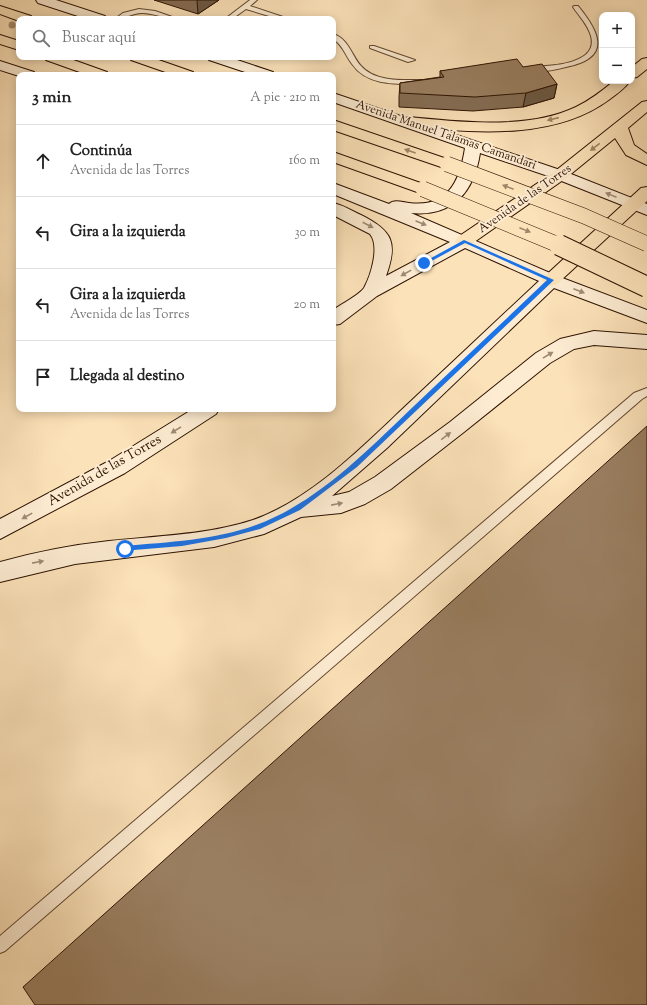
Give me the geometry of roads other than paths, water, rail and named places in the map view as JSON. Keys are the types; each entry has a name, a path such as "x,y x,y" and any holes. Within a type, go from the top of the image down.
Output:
{"main road":[{"path":"43,0 91,16"},
{"path":"0,10 17,16"},
{"path":"0,39 16,45"},
{"path":"60,60 94,72"},
{"path":"145,60 179,72"},
{"path":"223,60 259,72"},
{"path":"635,72 647,62"},
{"path":"0,64 21,72"},
{"path":"409,122 470,127 526,124 576,113 598,100 619,84"},
{"name":"Avenida Manuel Talamas Camandari","path":"336,98 560,175 640,207"},
{"name":"Avenida de las Torres","path":"336,317 371,292 464,241 560,175 647,105"},
{"path":"336,126 447,164 584,216 647,244"},
{"path":"620,128 624,143 628,148 634,154 647,160"},
{"path":"374,204 430,208 448,202 456,194 465,177 471,160 473,145"},
{"path":"336,158 423,189 547,239 647,287"},
{"path":"336,189 464,241 551,280 647,317"},
{"path":"0,572 32,563 85,553 182,543 226,536 258,527 298,508 355,465 551,280 640,207 647,192"},
{"path":"336,209 372,227 379,232 384,239 385,252 383,261 371,292"},
{"path":"647,280 642,291 647,303"},
{"path":"298,508 341,504 357,498 383,483 457,427 543,358 567,344 594,338 647,342"},
{"name":"Avenida de las Torres","path":"0,530 117,467 204,412"}],"lane":[{"path":"232,16 254,0"},
{"path":"245,7 276,16"},
{"path":"520,70 566,66 581,61 589,54 595,44 595,40 589,25 576,7"},
{"path":"122,16 136,10 151,11 166,16"},
{"path":"336,38 345,44 354,63 372,77 388,81 427,81"},
{"path":"336,46 345,44"},
{"path":"372,47 412,60"},
{"path":"0,946 638,396 647,392"}]}
